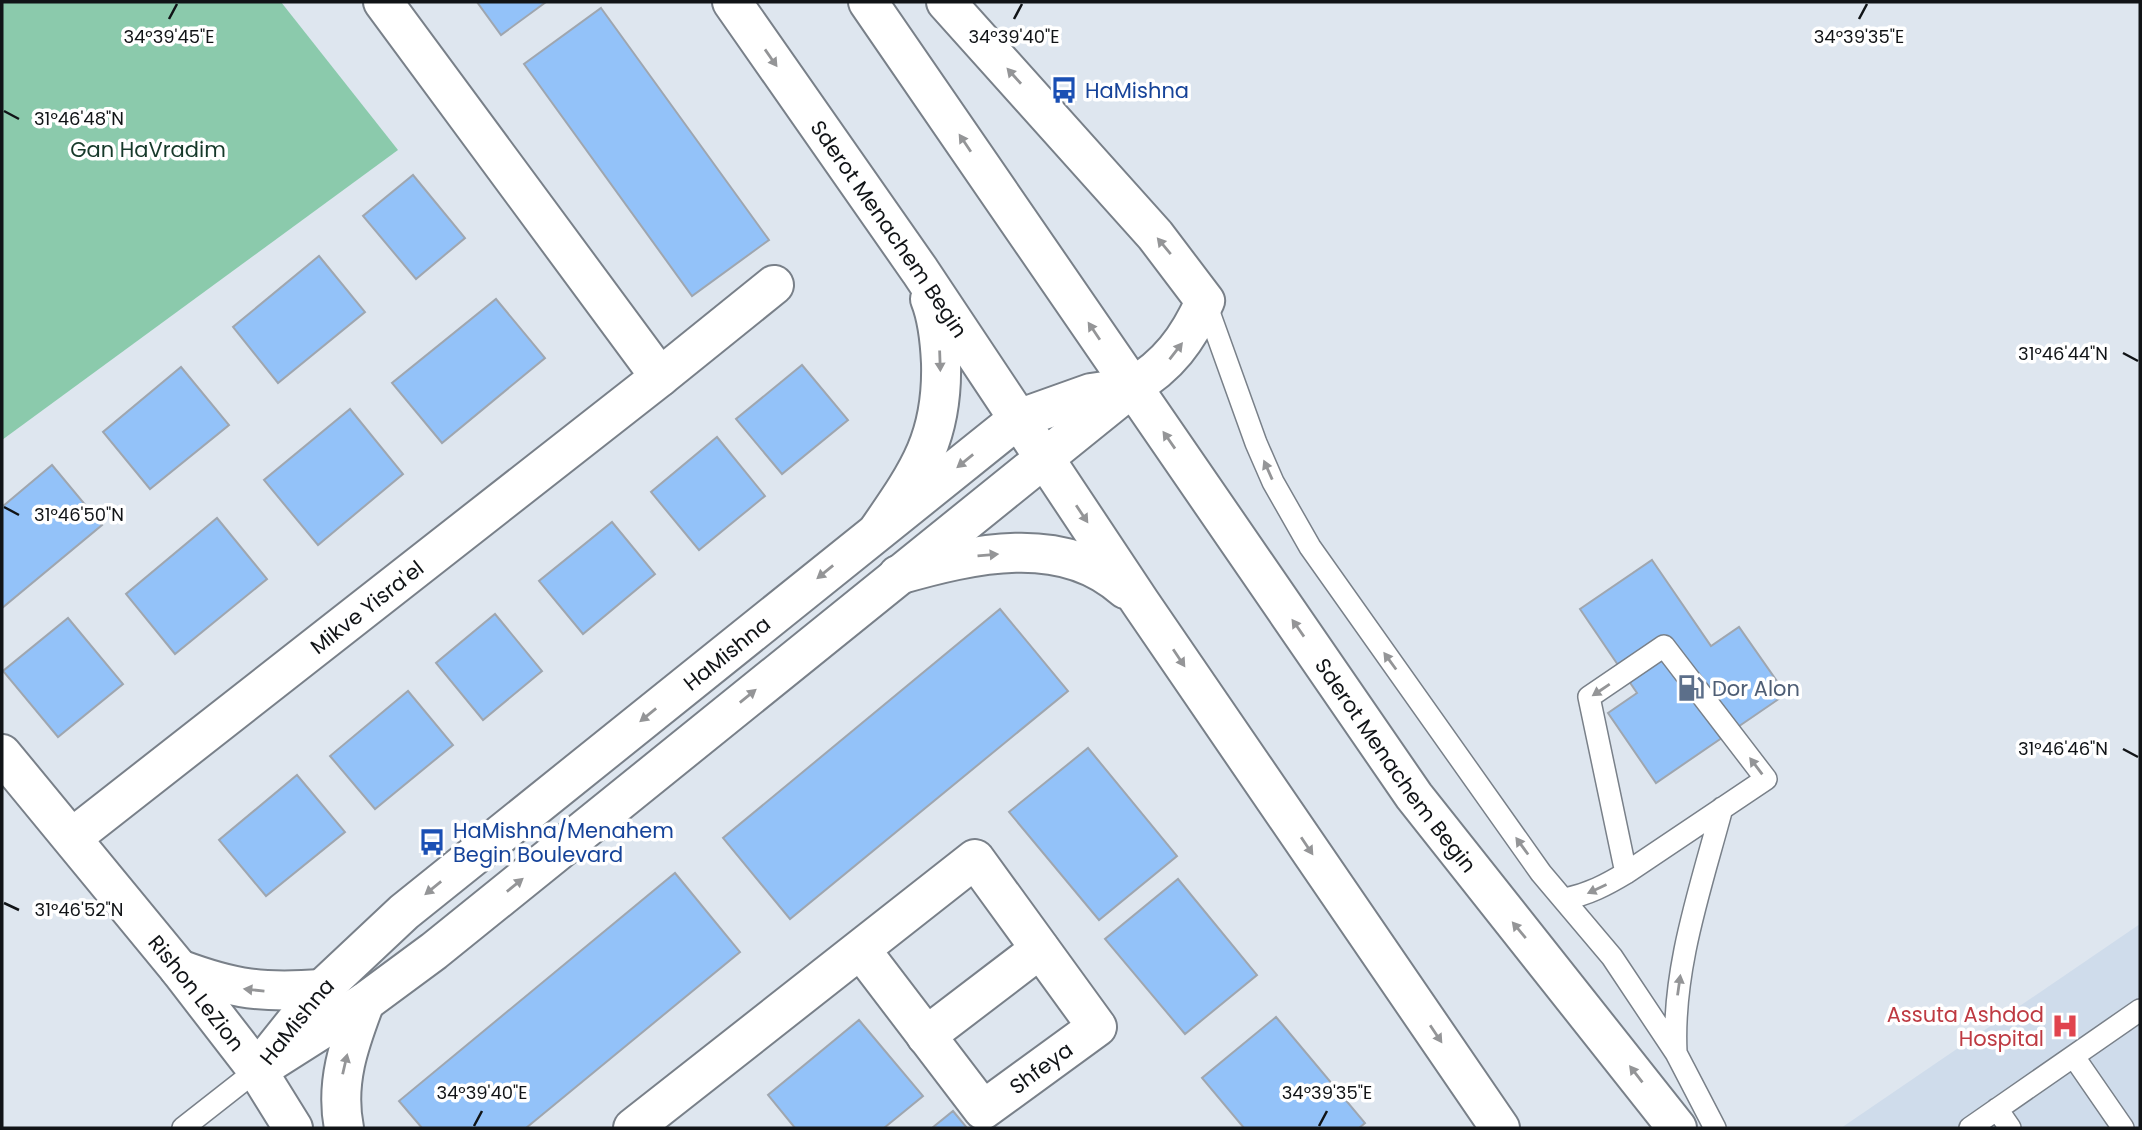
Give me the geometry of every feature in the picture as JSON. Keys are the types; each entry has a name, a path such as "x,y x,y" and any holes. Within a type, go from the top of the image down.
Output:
{"street":[{"path":"383,2 660,377"},
{"name":"Sderot Menachem Begin","path":"732,2 920,271 1140,602 1500,1128"},
{"name":"Sderot Menachem Begin","path":"868,2 1414,796 1677,1128"},
{"path":"946,2 1155,235 1205,301 1179,349 1164,366 1132,387 1044,458"},
{"path":"878,529 911,482 925,456 939,416 940,345 934,309 920,271"},
{"name":"Mikve Yisra'el","path":"73,837 775,285"},
{"name":"HaMishna","path":"257,1070 322,989 404,912 1018,419 1091,393 1132,387"},
{"name":"HaMishna","path":"257,1070 365,1003 434,951 1044,458"},
{"path":"898,575 952,559 1031,552 1063,556 1090,564 1140,602"},
{"name":"Rishon LeZion","path":"2,754 179,969 257,1070 293,1128"},
{"name":"Shfeya","path":"633,1128 975,859 1097,1027 983,1110 861,950"},
{"path":"926,1036 1040,949"},
{"path":"179,969 212,981 254,991 322,989"},
{"path":"344,1128 341,1082 345,1060 365,1003"},
{"name":"Rishon LeZion","path":"257,1070 325,1128"}],"lane":[{"path":"1205,301 1256,443 1297,526 1333,581 1541,873 1612,957 1676,1053 1715,1128"},
{"path":"1565,899 1595,891 1626,873 1766,779 1664,646 1589,697 1626,873"},
{"path":"1676,1053 1677,1003 1686,947 1722,808"},
{"path":"1970,1128 2140,1010"},
{"path":"2074,1057 2123,1128"},
{"path":"183,1128 257,1070"},
{"path":"1997,1109 2010,1128"}],"shaded area":[{"name":"Assuta Ashdod Hospital","path":"2140,924 2140,1128 1841,1128"}],"green space":[{"name":"Gan HaVradim","path":"2,2 281,2 398,150 2,440"}],"building":[{"path":"477,2 546,2 501,35"},
{"path":"601,8 769,240 692,296 524,64"},
{"path":"413,175 465,238 416,279 363,216"},
{"path":"319,256 365,312 278,383 233,327"},
{"path":"496,299 545,358 442,443 392,383"},
{"path":"802,365 848,420 782,474 736,419"},
{"path":"181,367 229,425 150,489 103,432"},
{"path":"350,409 403,474 318,545 264,480"},
{"path":"717,437 765,496 699,550 651,492"},
{"path":"52,465 102,525 2,608 2,507"},
{"path":"217,518 267,579 175,654 126,594"},
{"path":"612,522 655,574 583,634 539,581"},
{"path":"1652,560 1711,646 1739,627 1786,694 1656,783 1608,713 1637,693 1580,609"},
{"path":"1000,609 1068,691 790,919 723,838"},
{"path":"495,614 542,671 483,720 436,663"},
{"path":"68,618 123,684 58,737 3,671"},
{"path":"408,691 453,745 375,809 330,756"},
{"path":"1088,748 1177,856 1099,920 1009,812"},
{"path":"297,775 345,832 266,896 219,840"},
{"path":"675,873 740,952 526,1128 422,1128 399,1101"},
{"path":"1178,879 1257,975 1185,1034 1105,939"},
{"path":"1276,1017 1365,1123 1359,1128 1244,1128 1202,1078"},
{"path":"859,1020 923,1096 884,1128 795,1128 768,1095"},
{"path":"953,1111 967,1128 932,1128"}],"place":[{"name":"HaMishna","path":"1064,90"},
{"name":"Dor Alon","path":"1691,688"},
{"name":"HaMishna/Menahem Begin Boulevard","path":"432,842"},
{"name":"Assuta Ashdod Hospital","path":"2065,1026"}]}
